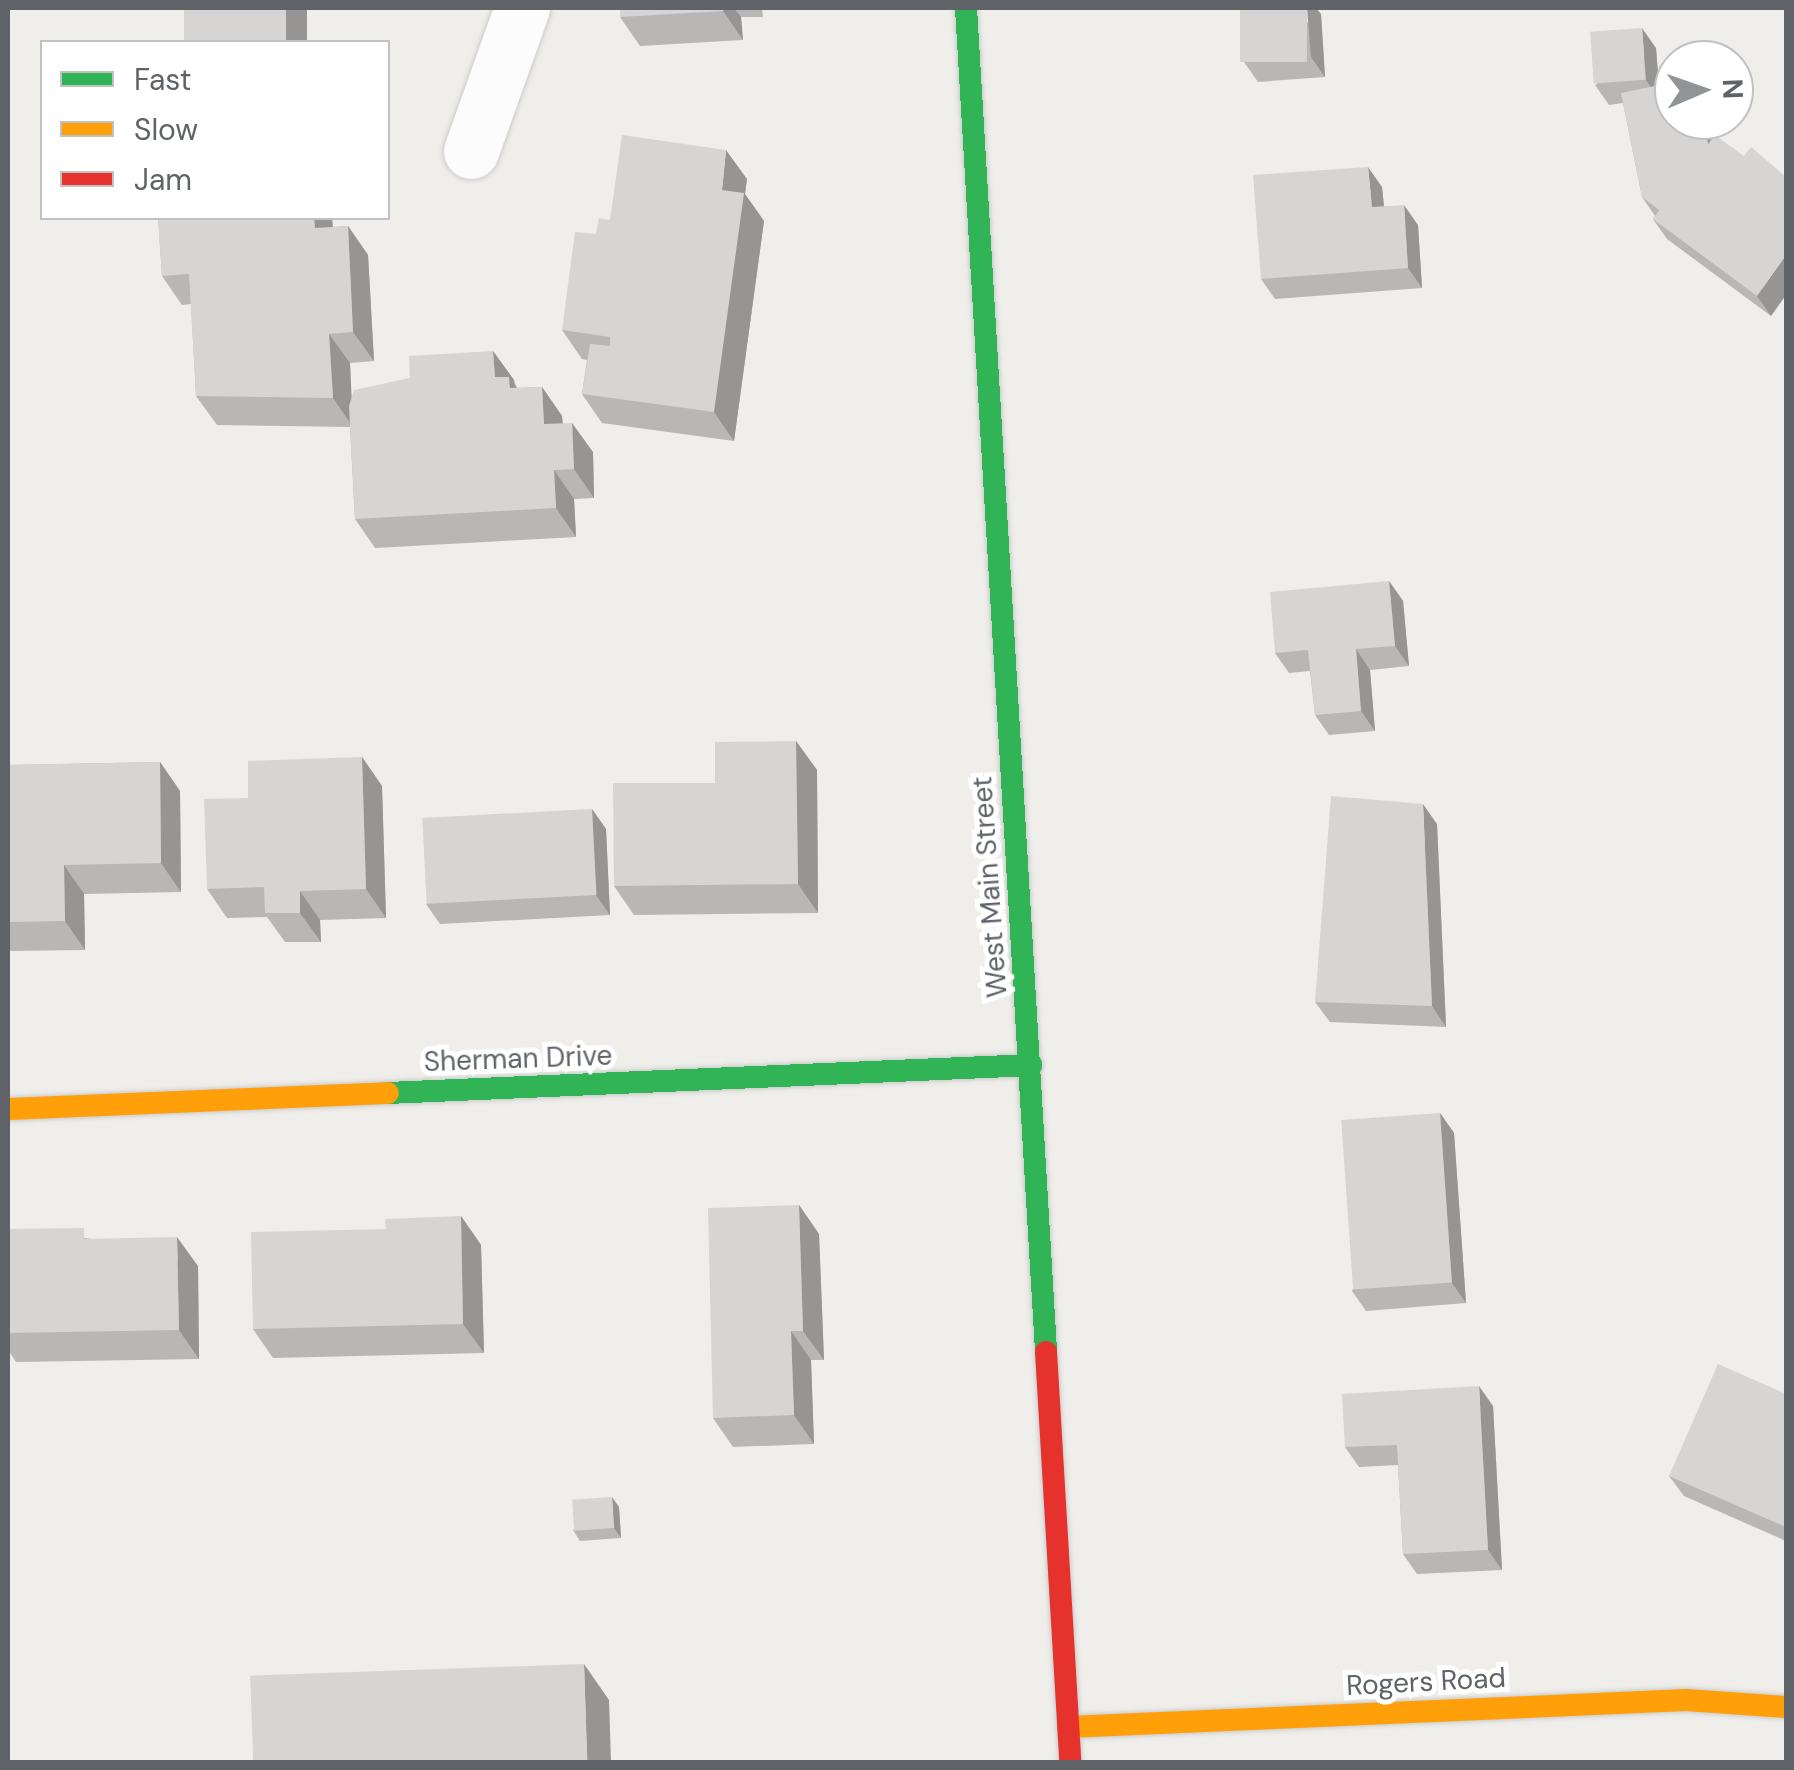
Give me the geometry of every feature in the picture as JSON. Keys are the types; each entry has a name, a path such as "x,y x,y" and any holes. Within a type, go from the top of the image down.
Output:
{"main road":[{"name":"West Main Street","path":"966,8 1070,1762"},
{"name":"Sherman Drive","path":"8,1109 1031,1065"},
{"name":"Rogers Road","path":"1068,1727 1686,1700 1786,1707"}],"street":[{"path":"471,151 522,8"}],"building":[{"path":"184,8 286,8 286,40 184,40"},
{"path":"620,8 722,8 723,11 620,17"},
{"path":"1240,8 1307,8 1307,62 1240,62"},
{"path":"1642,28 1646,80 1594,84 1590,32"},
{"path":"1654,86 1654,140 1707,140 1708,144 1722,140 1744,156 1751,147 1786,177 1786,255 1757,296 1653,219 1659,210 1642,197 1621,93"},
{"path":"622,135 726,150 722,190 744,193 714,412 582,394 590,344 610,346 610,337 562,330 575,232 596,234 599,218 610,220"},
{"path":"1368,167 1372,207 1404,205 1408,268 1261,279 1253,175"},
{"path":"158,220 314,220 315,228 348,226 353,332 329,334 333,398 196,396 189,274 162,276"},
{"path":"493,351 495,377 509,377 510,388 542,387 544,424 572,423 574,469 554,470 556,508 355,519 349,406 354,390 410,378 409,356"},
{"path":"1389,581 1395,646 1356,649 1361,711 1315,715 1308,650 1275,653 1270,592"},
{"path":"796,741 798,884 614,886 613,783 715,783 715,742"},
{"path":"362,757 366,889 300,891 300,913 265,913 264,887 207,889 204,799 248,798 248,761"},
{"path":"160,762 161,863 64,865 65,921 8,922 8,765"},
{"path":"1331,796 1423,804 1432,1006 1315,1002"},
{"path":"592,809 597,895 427,904 422,818"},
{"path":"1440,1113 1452,1283 1353,1289 1341,1120"},
{"path":"799,1205 803,1331 791,1331 794,1415 713,1418 708,1208"},
{"path":"461,1216 463,1324 253,1329 251,1232 386,1229 385,1219"},
{"path":"84,1228 84,1239 177,1237 179,1330 8,1333 8,1229"},
{"path":"1718,1364 1786,1394 1786,1527 1669,1476"},
{"path":"1479,1386 1488,1550 1403,1554 1397,1445 1345,1447 1342,1394"},
{"path":"612,1497 614,1528 574,1531 572,1500"},
{"path":"584,1664 587,1762 253,1762 250,1676"}],"traffic: fast":[{"path":"966,8 1046,1352"},
{"path":"388,1093 1031,1065"}],"traffic: slow":[{"path":"8,1109 388,1093"},
{"path":"1068,1727 1686,1700 1786,1707"}],"traffic: jam":[{"path":"1046,1352 1070,1762"}]}
